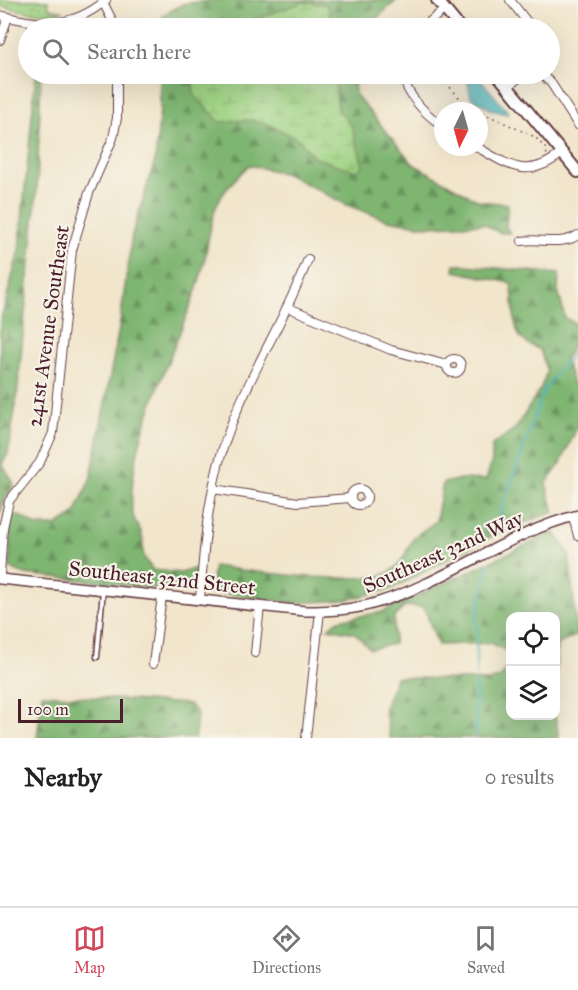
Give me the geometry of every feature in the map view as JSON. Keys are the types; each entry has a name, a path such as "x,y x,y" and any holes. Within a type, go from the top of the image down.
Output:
{"main road":[{"path":"441,4 452,18"},
{"path":"505,84 578,172"}],"street":[{"path":"510,0 524,18"},
{"path":"79,18 104,1 112,18"},
{"path":"430,18 441,4"},
{"path":"0,40 4,16"},
{"name":"241st Avenue Southeast","path":"0,577 3,528 9,501 40,462 53,433 72,250 88,193 113,138 117,118 117,84"},
{"path":"406,84 417,102 434,118"},
{"path":"508,87 511,84"},
{"path":"552,84 578,125"},
{"path":"488,152 523,168 536,169 546,165 562,153"},
{"path":"522,242 535,239 563,241 578,234"},
{"path":"200,600 204,543 213,489 230,426 261,357 289,308 308,260"},
{"path":"289,308 391,350 447,365"},
{"path":"213,489 297,502 351,498"},
{"path":"575,516 578,536"},
{"name":"Southeast 32nd Way","path":"320,611 379,602 510,540 575,516"},
{"name":"Southeast 32nd Street","path":"0,577 103,590 320,611"},
{"path":"153,664 162,596"},
{"path":"255,653 260,606"},
{"path":"306,738 320,611"}],"lane":[{"path":"97,657 103,590"}],"path":[{"path":"447,84 466,105 535,137 546,149 546,165"}],"green space":[{"path":"0,0 48,0 49,8 64,11 40,13 24,11 0,6"},
{"path":"215,0 397,0 377,18 163,18 163,15 183,4"},
{"path":"304,2 327,5 331,18 258,18"},
{"path":"35,84 41,84 37,190 17,397 8,454 2,464 14,484 3,503 0,515 0,323 19,251"},
{"path":"160,84 354,84 355,94 413,164 479,201 508,204 506,227 510,233 500,233 484,224 426,226 387,220 347,205 287,174 249,165 228,187 216,206 200,279 144,427 132,484 132,511 143,539 145,558 153,570 181,573 196,568 196,592 24,574 10,568 10,516 18,515 37,526 56,526 75,514 91,477 120,323 132,235 155,160"},
{"path":"193,84 335,84 338,109 352,127 363,166 357,171 313,157 300,140 272,126 251,120 220,122 194,95"},
{"path":"455,264 559,274 558,290 565,318 578,325 578,337 565,358 573,384 578,386 578,425 561,463 546,484 554,512 502,531 391,589 346,600 297,603 210,592 214,566 333,578 379,576 395,568 414,538 436,521 443,483 461,479 486,480 492,461 492,445 516,428 541,388 547,372 540,350 519,335 515,322 511,283 454,271"},
{"path":"554,532 569,553 577,635 560,644 560,612 506,612 506,650 491,643 438,645 424,607 406,606 394,617 394,644 370,649 355,633 328,628 339,620 382,612"},
{"path":"506,668 506,720 556,720 559,738 390,738 384,708 396,677 489,681 501,677"},
{"path":"42,694 189,704 197,713 195,738 37,738"}],"water":[{"path":"468,84 484,84 508,112 507,114 492,110 488,108 488,102 479,102 471,97"}],"waterway":[{"path":"495,536 501,511 544,390 578,346"},
{"path":"476,674 477,615 489,563"},
{"path":"476,681 476,738"}]}
